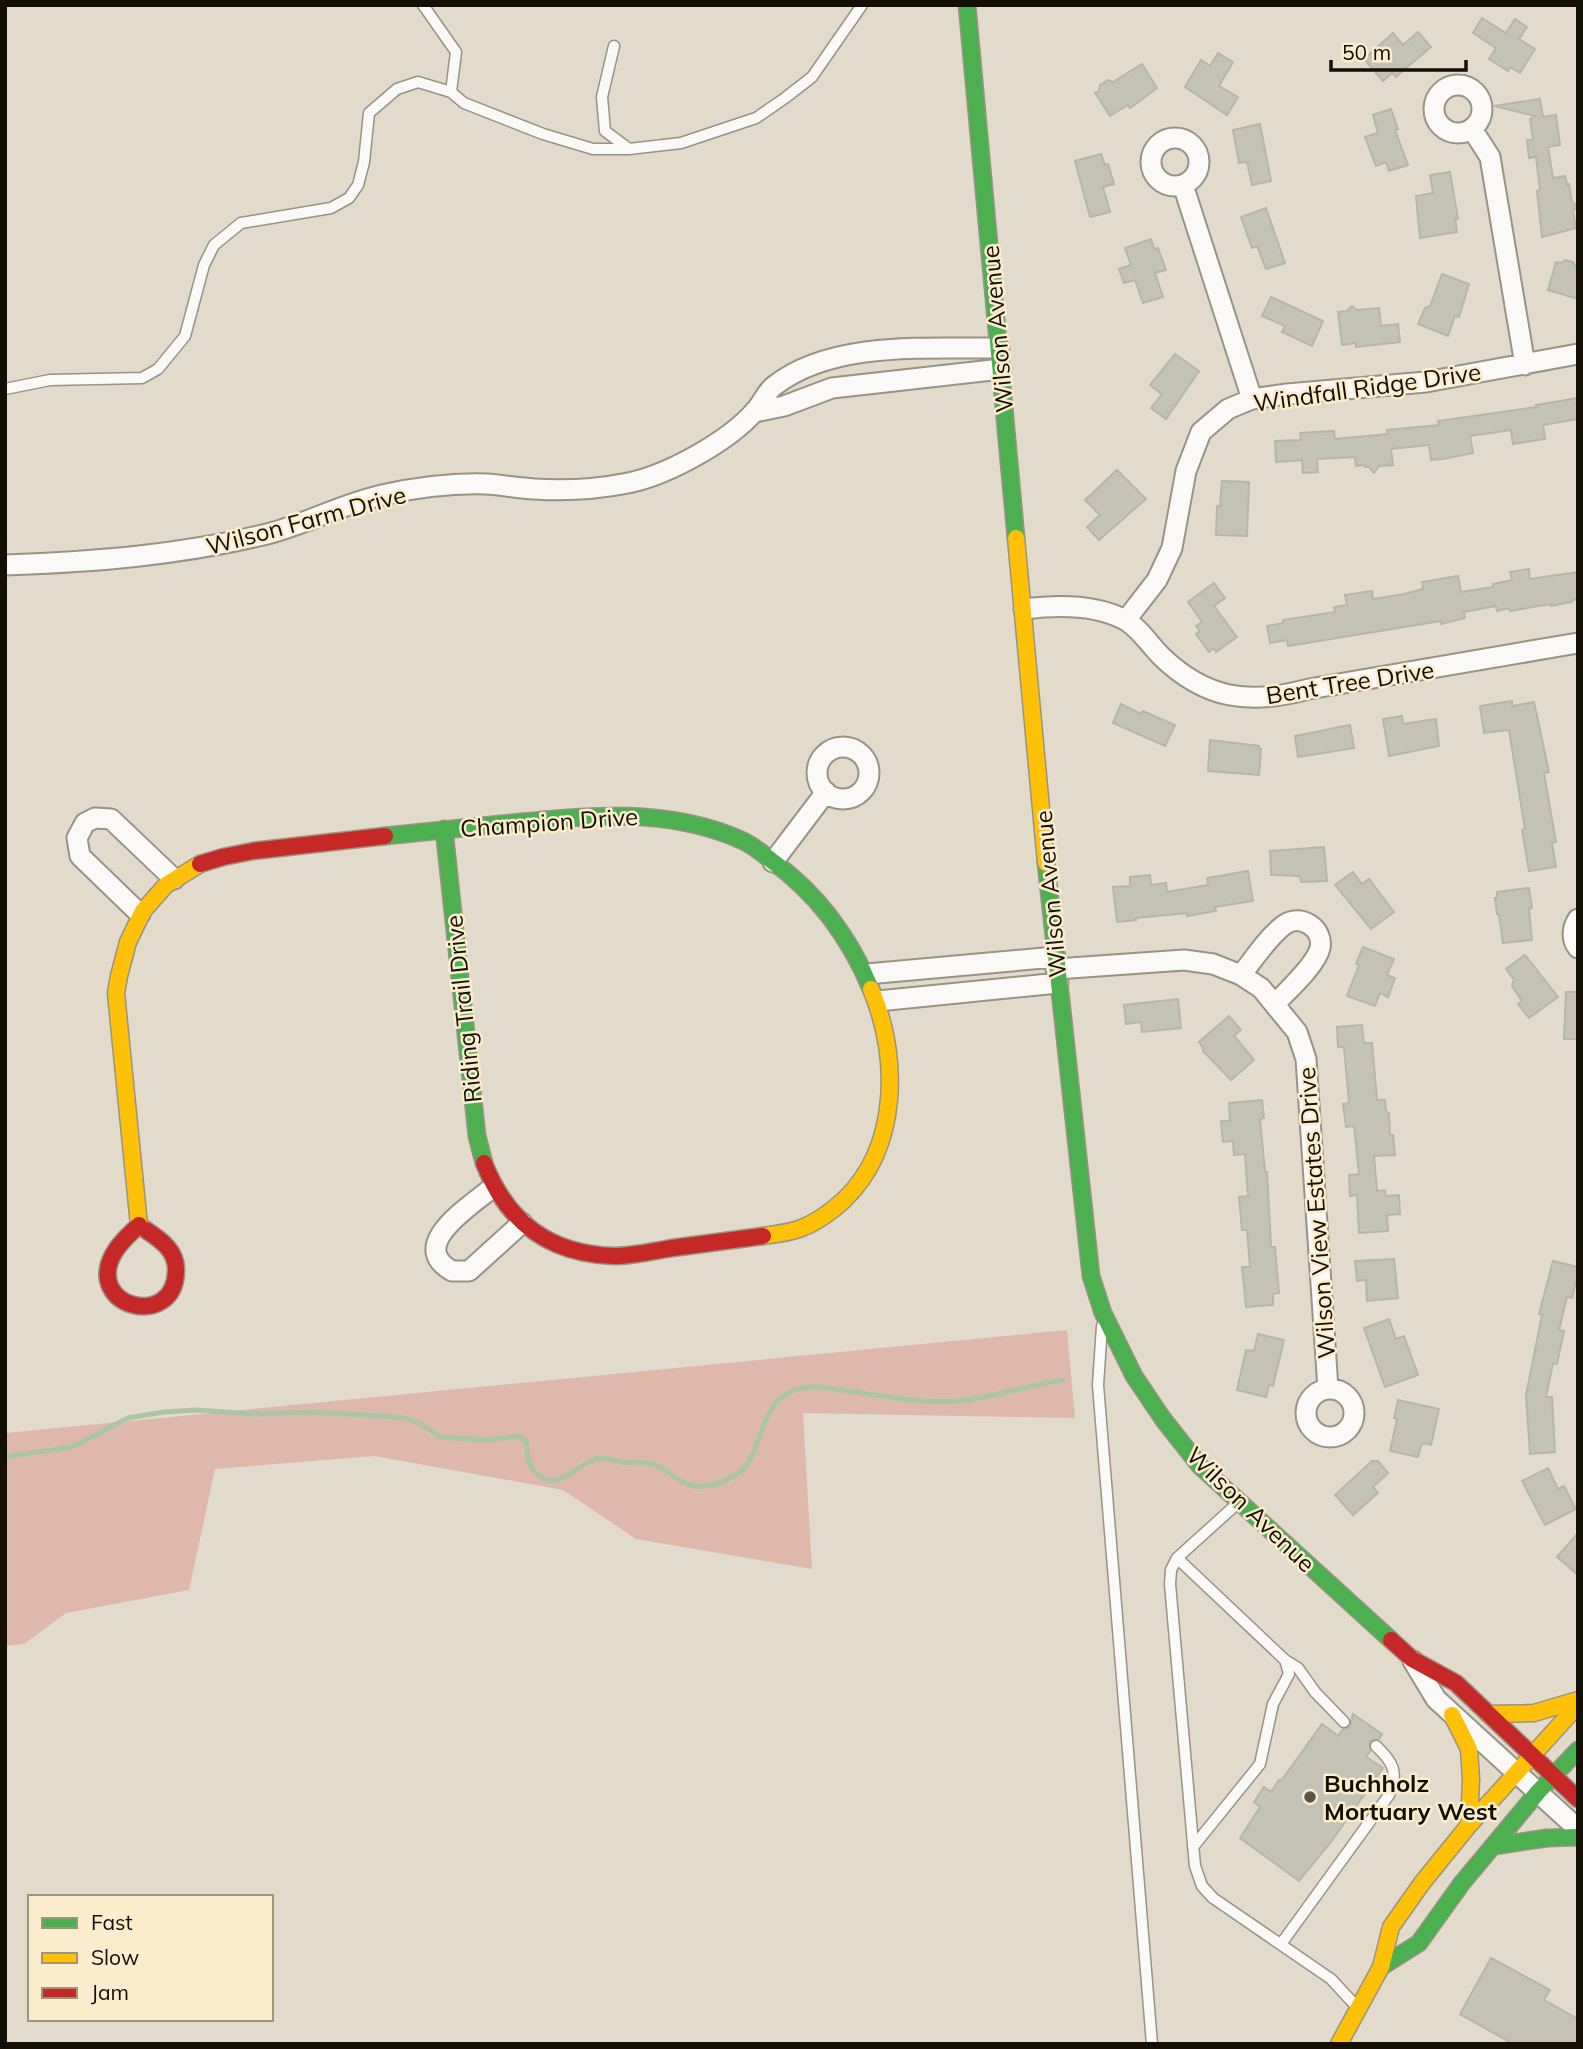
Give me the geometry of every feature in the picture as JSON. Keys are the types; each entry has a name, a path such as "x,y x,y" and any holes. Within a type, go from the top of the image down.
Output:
{"street":[{"name":"Wilson Avenue","path":"967,5 1056,970 1091,1276 1103,1313 1134,1376 1200,1466 1412,1659 1456,1683 1530,1756 1578,1798"},
{"path":"1472,129 1490,157 1525,365"},
{"path":"1183,185 1252,399"},
{"name":"Wilson Farm Drive","path":"5,565 130,558 200,548 270,533 382,495 438,487 485,484 534,489 577,489 629,483 696,457 755,412 772,387 794,374 832,359 866,352 909,348 999,348"},
{"name":"Windfall Ridge Drive","path":"1126,620 1157,580 1172,548 1186,471 1201,432 1228,409 1252,399 1426,382 1578,354"},
{"name":"Wilson Farm Drive","path":"755,412 784,406 832,388 1001,369"},
{"name":"Bent Tree Drive","path":"1024,609 1048,606 1094,609 1126,620 1177,671 1197,684 1223,695 1249,698 1282,696 1309,689 1578,643"},
{"path":"774,862 826,792"},
{"name":"Champion Drive","path":"139,1225 116,993 119,971 131,930 140,914 174,879 192,868 233,853 608,814 669,818 726,834 749,844 796,878 826,909 867,974 878,1001"},
{"path":"140,914 80,856 77,838 85,823 95,818 111,819 174,879"},
{"name":"Riding Trail Drive","path":"444,829 482,1164 492,1187 511,1216 544,1239 591,1254 615,1256 778,1234 802,1228 827,1213 849,1194 867,1172 881,1144 888,1119 888,1060 878,1001"},
{"path":"1578,919 1573,929 1578,948"},
{"path":"1241,975 1283,926 1298,921 1313,926 1320,937 1320,948 1314,960 1276,1003"},
{"name":"Wilson View Estates Drive","path":"1056,970 1184,960 1213,964 1241,975 1261,988 1276,1003 1297,1032 1307,1059 1328,1389"},
{"path":"867,974 1056,970"},
{"path":"878,1001 1056,970"},
{"path":"492,1187 439,1234 435,1250 439,1260 452,1271 469,1271 522,1223"},
{"path":"139,1225 167,1246 178,1273 175,1286 162,1301 153,1306 128,1306 115,1296 107,1279 108,1264 114,1252 139,1225"},
{"name":"Wilson Avenue","path":"1412,1659 1436,1699 1578,1829"},
{"path":"1488,1714 1526,1715 1548,1712 1578,1702"},
{"path":"1339,2044 1381,1967 1391,1927 1422,1883 1469,1825 1578,1702"},
{"path":"1452,1714 1469,1749 1469,1825"},
{"path":"1381,1967 1419,1942 1462,1883 1538,1792 1578,1750"},
{"path":"1494,1846 1547,1838 1578,1838"}],"lane":[{"path":"423,5 456,52 451,92"},
{"path":"5,389 50,380 142,377 158,369 185,336 204,265 214,245 242,223 331,208 349,198 358,185 364,162 369,113 397,89 418,82 451,92 464,103 543,134 593,149 629,149 681,143 756,118 812,77 862,5"},
{"path":"614,46 602,97 605,131 629,149"},
{"path":"1103,1313 1097,1385 1152,2044"},
{"path":"1240,1502 1177,1558 1171,1570 1170,1584 1195,1866 1202,1885 1213,1898 1332,1979 1358,2009"},
{"path":"1177,1558 1285,1660 1298,1668 1315,1692 1344,1722"},
{"path":"1193,1847 1260,1763 1273,1704 1289,1674 1285,1660"},
{"path":"1281,1944 1389,1795 1395,1782 1393,1768 1389,1758 1376,1746"}],"shaded area":[{"path":"1067,1330 1075,1418 803,1413 812,1569 636,1539 563,1490 375,1456 215,1469 189,1590 66,1613 24,1644 5,1646 5,1433"}],"building":[{"path":"1482,18 1506,33 1515,19 1527,27 1519,39 1535,49 1520,73 1510,67 1508,71 1489,59 1496,48 1473,33"},
{"path":"1418,32 1431,47 1396,77 1392,73 1383,81 1364,59 1393,33 1403,45"},
{"path":"1218,53 1233,62 1219,86 1238,97 1227,115 1185,87 1201,60 1210,66"},
{"path":"1142,64 1157,88 1130,108 1128,105 1110,116 1095,93 1099,91 1100,85 1108,80 1113,82"},
{"path":"1540,99 1543,117 1556,115 1560,145 1548,147 1553,178 1565,176 1572,202 1578,206 1573,211 1576,228 1542,237 1536,157 1529,158 1527,140 1533,140 1530,119 1535,116 1494,106"},
{"path":"1391,109 1398,129 1395,130 1408,165 1389,171 1386,162 1376,166 1365,137 1378,133 1373,115"},
{"path":"1260,124 1271,181 1252,185 1247,162 1239,163 1233,130"},
{"path":"1101,154 1105,165 1108,164 1114,184 1103,187 1110,212 1090,217 1075,161"},
{"path":"1450,172 1458,219 1455,219 1457,232 1420,238 1416,196 1433,193 1430,175"},
{"path":"1266,208 1285,263 1266,269 1257,246 1252,248 1241,217"},
{"path":"1151,239 1154,249 1158,248 1166,270 1155,273 1163,297 1143,303 1135,280 1124,283 1119,269 1131,265 1125,248"},
{"path":"1556,262 1573,262 1578,270 1578,299 1548,290"},
{"path":"1442,274 1469,284 1459,317 1455,316 1448,336 1418,324 1425,308 1430,306"},
{"path":"1271,297 1323,321 1312,346 1282,332 1285,326 1262,316"},
{"path":"1352,306 1357,310 1379,308 1381,326 1398,324 1400,342 1356,347 1356,343 1342,345 1338,312 1347,311"},
{"path":"1175,354 1199,371 1166,419 1151,408 1162,394 1150,385"},
{"path":"1578,398 1578,419 1543,425 1545,439 1513,444 1511,430 1470,436 1473,453 1431,460 1429,445 1391,449 1393,465 1379,466 1374,473 1365,465 1356,466 1355,457 1317,459 1318,472 1303,473 1302,460 1276,462 1275,441 1301,440 1300,433 1334,431 1335,439 1388,434 1387,430 1439,425 1438,421 1537,407 1536,405"},
{"path":"1117,470 1146,499 1099,540 1087,527 1100,515 1085,500"},
{"path":"1222,481 1249,482 1247,536 1216,535 1217,506 1220,507"},
{"path":"1529,569 1530,579 1578,572 1578,599 1551,606 1510,611 1509,608 1497,611 1496,606 1464,612 1465,618 1441,624 1441,621 1288,646 1287,640 1270,643 1267,626 1283,623 1283,620 1335,612 1334,607 1347,605 1345,595 1372,591 1373,599 1404,594 1423,589 1422,582 1458,576 1461,592 1493,587 1493,584 1512,580 1510,572"},
{"path":"1214,583 1225,598 1214,606 1237,637 1216,652 1214,648 1209,652 1196,634 1200,631 1196,626 1202,622 1188,602"},
{"path":"1512,701 1512,706 1534,702 1549,772 1544,773 1556,842 1552,843 1556,867 1529,871 1509,730 1484,733 1480,706"},
{"path":"1121,704 1175,725 1165,746 1113,723"},
{"path":"1402,716 1403,724 1436,719 1439,746 1389,756 1383,719"},
{"path":"1350,725 1354,748 1298,757 1295,736"},
{"path":"1210,740 1259,746 1259,775 1208,771"},
{"path":"1324,847 1327,881 1301,882 1300,876 1271,875 1270,851"},
{"path":"1248,871 1253,901 1215,907 1216,911 1187,916 1187,913 1117,922 1113,887 1130,886 1130,877 1150,875 1151,885 1166,883 1167,892 1208,885 1207,878"},
{"path":"1353,872 1362,884 1369,879 1394,912 1371,929 1335,885"},
{"path":"1529,888 1532,940 1503,943 1495,898 1497,892"},
{"path":"1363,947 1394,959 1387,975 1395,978 1388,997 1380,993 1375,1006 1347,996"},
{"path":"1525,955 1558,997 1529,1018 1518,1004 1522,1001 1512,986 1514,980 1506,969"},
{"path":"1566,992 1578,992 1578,1039 1564,1039"},
{"path":"1178,999 1181,1028 1142,1032 1141,1022 1126,1024 1124,1005"},
{"path":"1229,1016 1241,1030 1234,1036 1254,1060 1231,1080 1203,1051 1199,1042"},
{"path":"1362,1025 1364,1043 1372,1043 1377,1100 1385,1100 1395,1155 1374,1156 1377,1191 1385,1190 1386,1196 1399,1195 1400,1214 1387,1215 1388,1231 1359,1233 1357,1195 1350,1196 1349,1175 1359,1174 1354,1126 1346,1127 1343,1104 1349,1103 1344,1047 1338,1047 1337,1027"},
{"path":"1262,1100 1264,1118 1260,1119 1267,1172 1271,1247 1275,1247 1279,1293 1273,1294 1273,1305 1246,1307 1242,1267 1250,1267 1247,1230 1242,1230 1239,1197 1248,1196 1245,1154 1234,1155 1233,1141 1223,1142 1221,1121 1230,1121 1229,1103"},
{"path":"1394,1259 1398,1298 1367,1301 1366,1280 1357,1281 1355,1261"},
{"path":"1553,1261 1578,1267 1578,1273 1572,1298 1567,1297 1559,1330 1564,1331 1557,1364 1553,1363 1546,1397 1552,1397 1555,1452 1530,1454 1526,1395 1542,1315 1539,1314"},
{"path":"1389,1319 1396,1339 1404,1336 1418,1375 1385,1387 1364,1328"},
{"path":"1258,1334 1284,1340 1273,1386 1269,1385 1266,1397 1237,1390 1246,1350 1254,1351"},
{"path":"1398,1400 1439,1409 1431,1445 1422,1443 1418,1457 1390,1451"},
{"path":"1372,1461 1378,1461 1388,1473 1373,1487 1378,1493 1353,1515 1335,1495"},
{"path":"1548,1468 1558,1489 1564,1486 1576,1509 1545,1525 1522,1481"},
{"path":"1578,1533 1578,1575 1557,1557"},
{"name":"Buchholz Mortuary West","path":"1353,1714 1382,1734 1379,1739 1370,1741 1370,1751 1366,1757 1383,1768 1331,1842 1299,1881 1240,1838 1260,1807 1254,1802 1264,1787 1271,1792 1322,1724 1338,1736 1343,1729 1350,1727"},
{"path":"1491,1958 1550,1990 1544,2000 1578,2019 1578,2044 1513,2044 1460,2014"}],"waterway":[{"path":"5,1457 72,1447 128,1418 164,1412 309,1412 405,1418 421,1424 440,1437 486,1440 520,1436 527,1443 532,1468 539,1476 551,1481 565,1477 594,1460 607,1458 654,1464 688,1484 702,1487 723,1482 745,1466 770,1412 779,1400 792,1391 818,1387 900,1399 944,1402 984,1397 1063,1380"}],"traffic: fast":[{"path":"967,5 1016,538"},
{"path":"385,836 531,821 622,816 683,822 712,829 753,847 804,887 831,917 853,951 871,989"},
{"path":"444,829 477,1136 484,1163"},
{"path":"1046,863 1091,1276 1103,1313 1134,1376 1200,1466 1391,1640"},
{"path":"1381,1967 1419,1943 1462,1883 1538,1792 1578,1750"},
{"path":"1494,1846 1547,1838 1578,1837"}],"traffic: slow":[{"path":"1016,538 1046,863"},
{"path":"146,1230 139,1225 116,993 128,942 143,911 166,885 200,864"},
{"path":"763,1236 799,1229 829,1213 862,1178 876,1154 885,1127 890,1071 880,1015 871,989"},
{"path":"1488,1714 1534,1713 1578,1700"},
{"path":"1339,2044 1381,1967 1391,1927 1422,1883 1469,1825 1578,1705"},
{"path":"1452,1715 1469,1749 1469,1825"}],"traffic: jam":[{"path":"200,864 253,851 385,836"},
{"path":"484,1163 505,1202 518,1218 533,1231 570,1249 621,1256 763,1236"},
{"path":"139,1225 116,1249 108,1272 110,1287 120,1298 133,1305 148,1306 162,1301 172,1290 176,1271 171,1252 146,1230"},
{"path":"1391,1640 1412,1659 1456,1683 1578,1799"}],"place":[{"name":"Buchholz Mortuary West","path":"1310,1797"}]}
